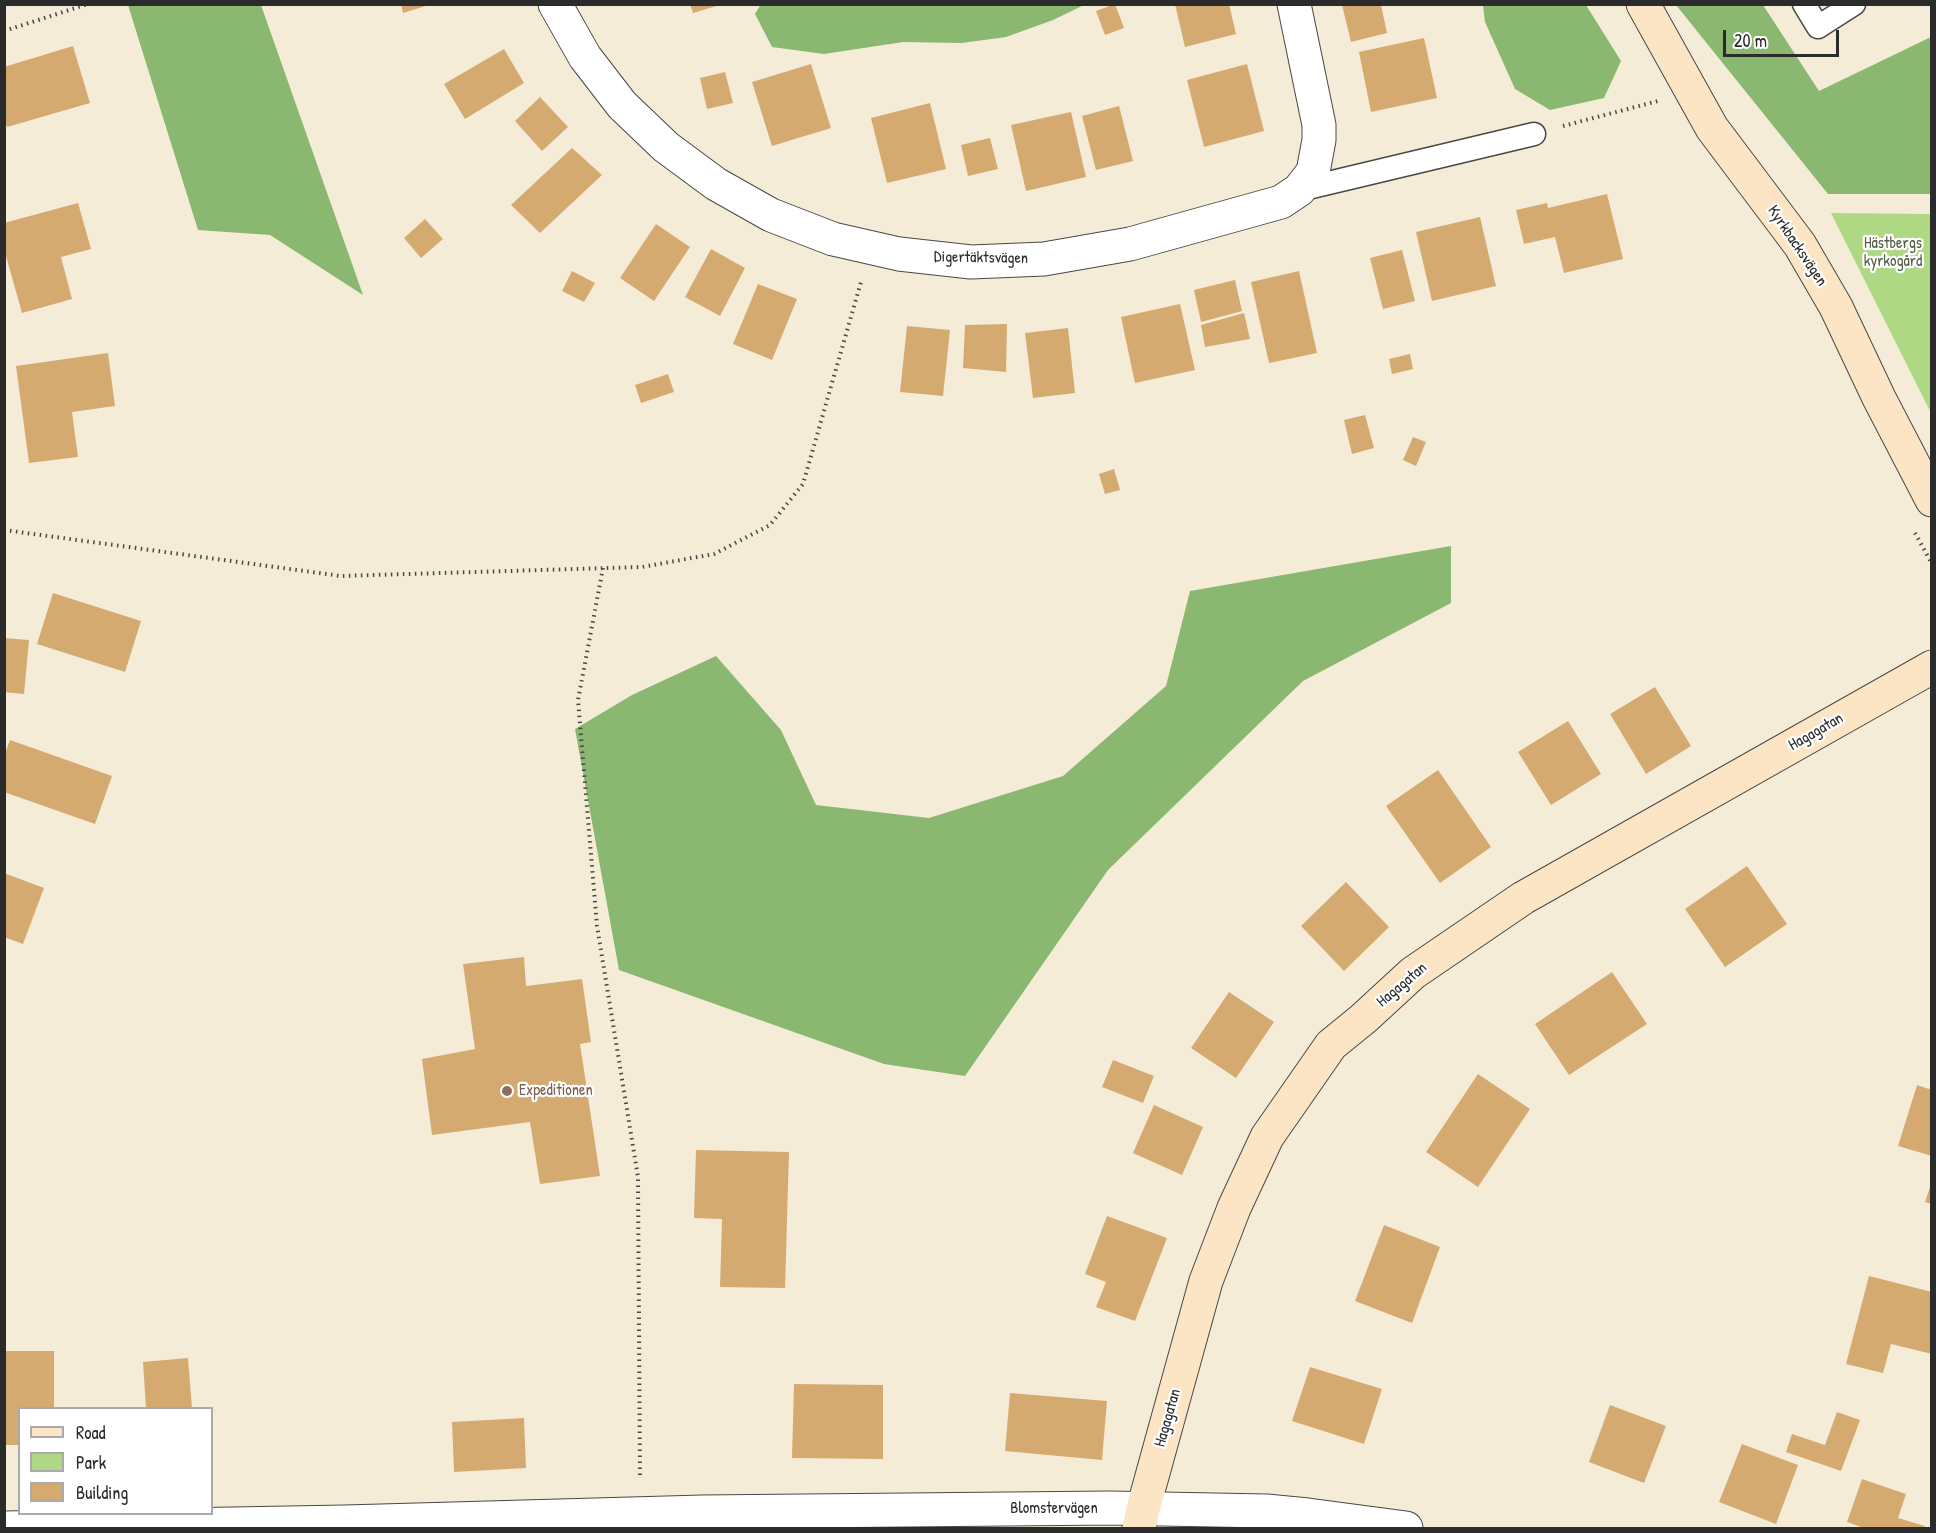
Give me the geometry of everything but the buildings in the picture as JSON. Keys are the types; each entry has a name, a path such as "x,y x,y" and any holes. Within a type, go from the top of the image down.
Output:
{"street":[{"name":"Digertäktsvägen","path":"555,4 585,57 622,105 666,147 716,184 771,215 833,239 899,254 971,262 1044,259 1140,241 1281,202 1299,190 1313,172 1319,140 1319,125 1294,4"},
{"name":"Kyrkbacksvägen","path":"1643,4 1712,128 1800,245 1830,297 1932,500"},
{"name":"Hagagatan","path":"1141,1519 1206,1281 1234,1208 1267,1137 1331,1045 1413,973 1523,898 1932,667"},
{"name":"Blomstervägen","path":"4,1528 344,1525 640,1514 702,1520 1141,1519 1266,1511 1406,1528"}],"lane":[{"path":"1804,4 1818,27 1854,4"},
{"path":"1299,190 1534,134"}],"path":[{"path":"4,31 88,4"},
{"path":"1534,134 1663,100"},
{"path":"4,530 340,576 642,567 714,554 770,525 803,484 871,248"},
{"path":"603,568 578,700 597,926 638,1177 640,1514"}],"green space":[{"path":"761,4 1084,5 1053,20 1006,37 962,43 903,42 824,54 772,47 755,14"},
{"path":"128,5 261,5 363,295 270,235 198,230"},
{"path":"1483,5 1586,5 1621,61 1604,98 1550,110 1515,89 1485,22"},
{"path":"1676,5 1763,5 1819,91 1931,37 1931,194 1828,194"},
{"name":"Hästbergs kyrkogård","path":"1831,213 1931,214 1931,413"},
{"path":"1451,546 1451,603 1303,681 1108,870 965,1076 884,1064 619,970 575,729 632,695 716,656 781,730 816,805 929,818 1063,776 1166,686 1190,591"}],"place":[{"name":"Expeditionen","path":"507,1091"}]}
